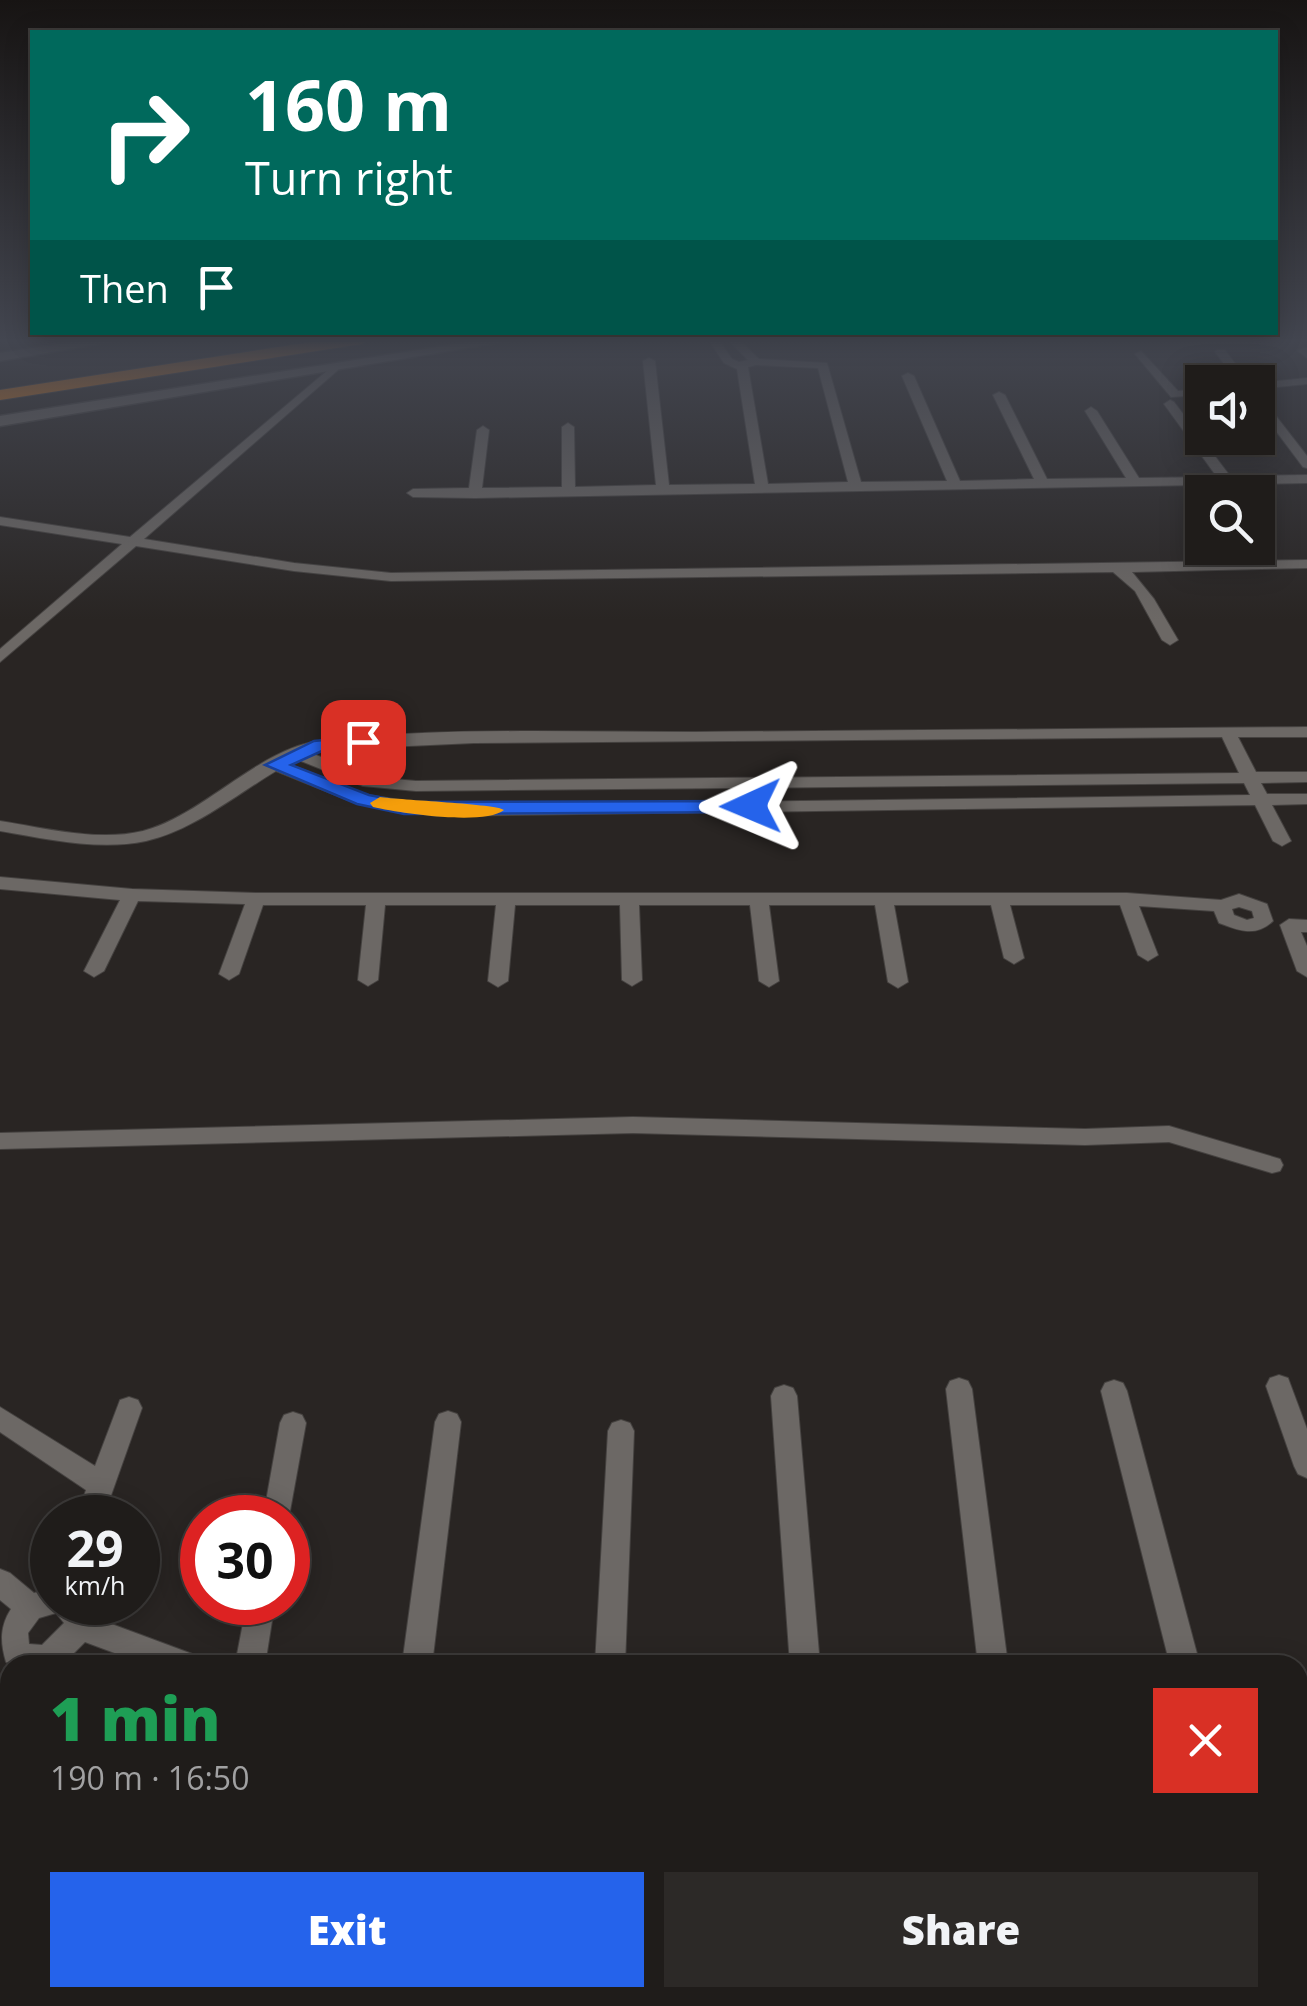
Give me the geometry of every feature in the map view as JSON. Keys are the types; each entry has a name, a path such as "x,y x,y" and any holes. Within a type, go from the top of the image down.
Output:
{"street":[{"path":"0,658 260,433"},
{"path":"475,494 483,433"},
{"path":"568,433 569,492"},
{"path":"656,433 662,490"},
{"path":"753,433 762,488"},
{"path":"841,433 856,487"},
{"path":"932,433 955,485"},
{"path":"1017,433 1043,484"},
{"path":"1105,433 1136,482"},
{"path":"1191,433 1223,475"},
{"path":"1283,433 1307,464"},
{"path":"1275,480 1307,480"},
{"path":"412,494 1185,481"},
{"path":"0,521 310,569 391,577 1307,564"},
{"path":"1116,568 1125,571 1140,590 1170,640"},
{"path":"0,826 61,836 145,836 180,822 294,753 321,744 474,738 1307,732"},
{"path":"1228,733 1282,840"},
{"path":"274,765 364,800 437,810 1306,799 1301,777 416,786 370,782 294,753"},
{"path":"3,888 132,896 376,901 1126,899 1222,906 1226,920 1236,925 1258,926 1264,921 1298,925 1307,971"},
{"path":"94,971 132,896"},
{"path":"230,974 256,898"},
{"path":"883,898 898,982"},
{"path":"1126,899 1148,955"},
{"path":"498,981 506,900"},
{"path":"629,900 632,980"},
{"path":"759,900 770,981"},
{"path":"998,900 1014,958"},
{"path":"368,980 376,901"},
{"path":"0,1142 634,1125 1085,1137 1168,1134 1272,1165"},
{"path":"1279,1386 1307,1466"},
{"path":"959,1389 992,1655"},
{"path":"1114,1391 1183,1655"},
{"path":"784,1396 805,1655"},
{"path":"95,1495 129,1408"},
{"path":"0,1418 98,1484"},
{"path":"419,1655 448,1422"},
{"path":"280,1495 293,1423"},
{"path":"610,1655 621,1431"},
{"path":"0,1582 30,1598"},
{"path":"24,1655 16,1652 6,1638 30,1614"},
{"path":"48,1655 64,1648 69,1625"},
{"path":"96,1625 163,1655"},
{"path":"252,1655 257,1625"}],"slow traffic":[{"path":"380,803 404,808 494,810"}],"route":[{"path":"363,742 321,744 274,765 364,800 404,808 751,806"}]}
